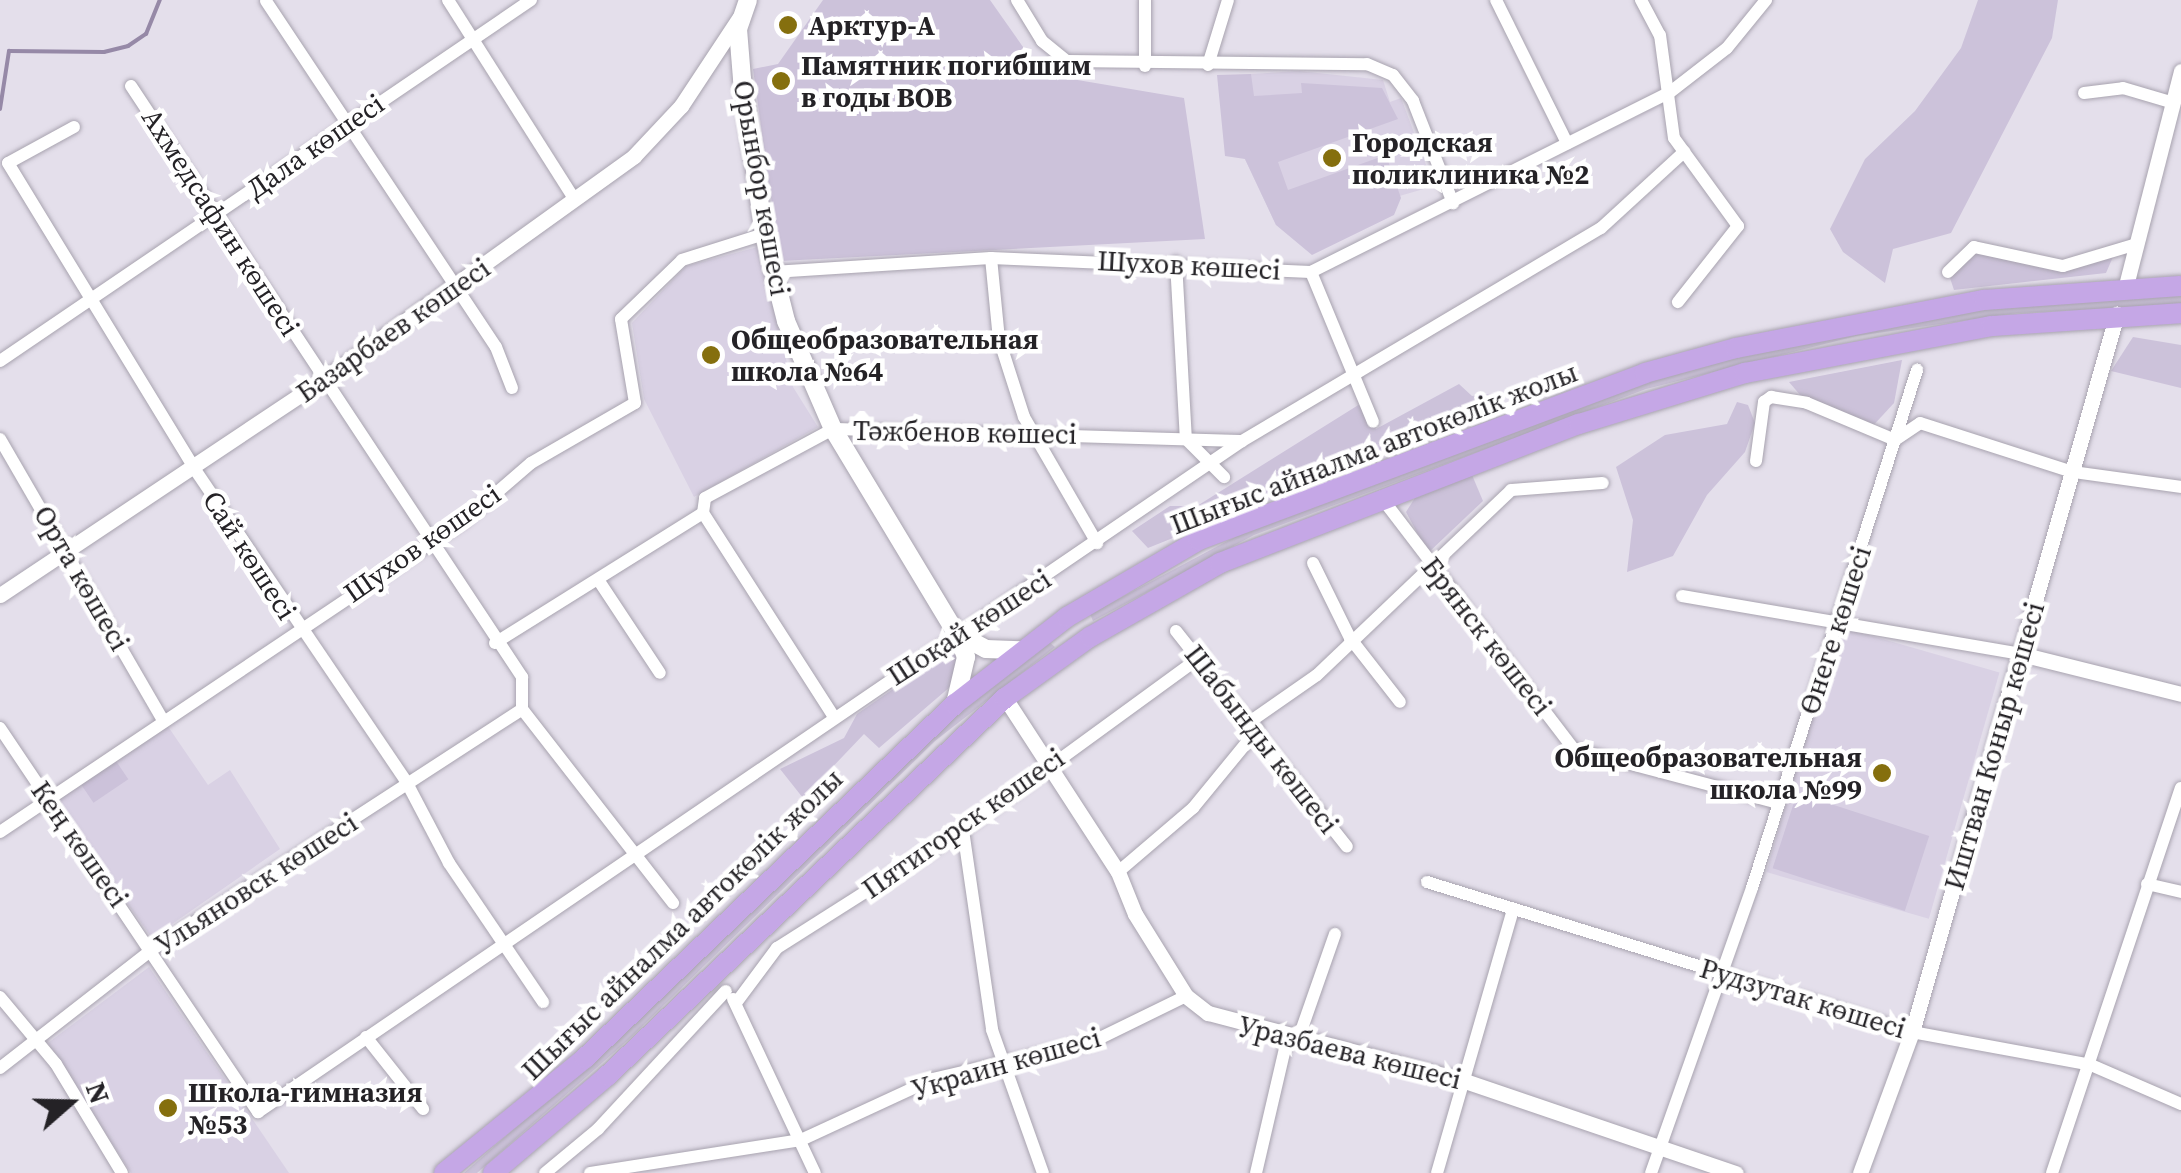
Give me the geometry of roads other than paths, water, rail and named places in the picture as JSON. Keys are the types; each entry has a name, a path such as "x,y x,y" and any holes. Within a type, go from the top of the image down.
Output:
{"main road":[{"name":"Орынбор көшесі","path":"745,8 742,79 764,234 795,350 833,429 956,633"},
{"name":"Шығыс айналма автокөлік жолы","path":"444,1173 585,1058 955,704 1020,650 1198,540 1645,373 1850,321 1984,300 2181,286"},
{"name":"Шығыс айналма автокөлік жолы","path":"492,1173 607,1076 1005,698 1090,637 1220,563 1579,424 1745,373 1925,336 2117,314 2181,313"},
{"path":"956,633 986,649 1020,650"},
{"path":"955,704 966,657 956,633"}],"street":[{"path":"448,0 574,200"},
{"name":"Дала көшесі","path":"0,360 531,0"},
{"path":"1016,0 1042,41 1067,61 1145,66 1367,64 1393,75 1412,100 1454,203"},
{"path":"1145,0 1145,66"},
{"path":"1208,65 1228,0"},
{"path":"1496,0 1567,143"},
{"path":"1641,0 1660,35 1674,138 1738,226 1678,302"},
{"name":"Шухов көшесі","path":"773,272 991,258 1176,262 1311,272 1669,94 1727,48 1766,0"},
{"path":"266,1 453,289 496,346 512,388"},
{"name":"Базарбаев көшесі","path":"0,595 324,379 634,156 682,106 745,8"},
{"path":"2125,289 2180,81"},
{"name":"Ахмедсафин көшесі","path":"131,86 522,677 522,710 672,903"},
{"path":"2084,93 2123,88 2174,103"},
{"name":"Сай көшесі","path":"74,127 8,163 194,468 298,630 407,783 449,863 543,1002"},
{"name":"Шоқай көшесі","path":"258,1112 631,854 956,633 1097,543 1242,441 1601,228 1684,152"},
{"name":"Шухов көшесі","path":"0,832 430,538 465,520 531,463 635,403 620,319 682,260 764,234"},
{"path":"1948,272 1974,247 2063,266 2137,244"},
{"path":"991,258 999,340 1052,473 1097,543"},
{"path":"1176,262 1186,440 1224,477"},
{"path":"1311,272 1373,422"},
{"name":"Иштван Коныр көшесі","path":"1860,1173 1912,1032 2117,314"},
{"name":"Өнеге көшесі","path":"1651,1173 1779,803 1917,370"},
{"path":"1756,461 1764,402 1771,396 1807,403 1895,440 1920,423 2073,472 2181,488"},
{"name":"Тәжбенов көшесі","path":"703,514 706,498 833,429 1242,441"},
{"name":"Орта көшесі","path":"0,439 162,718"},
{"path":"1118,872 1193,808 1254,725 1318,676 1350,638 1511,490 1603,483"},
{"name":"Брянск көшесі","path":"1381,498 1574,749 1779,803"},
{"path":"496,643 703,514 834,717"},
{"path":"1313,564 1350,638 1400,702"},
{"path":"598,581 660,673"},
{"path":"1682,596 2021,654 2181,694"},
{"name":"Шабынды көшесі","path":"1176,631 1202,656 1347,847"},
{"name":"Пятигорск көшесі","path":"736,1003 777,948 962,830 1202,656"},
{"path":"1005,698 1051,762 1118,872 1136,914 1186,996"},
{"name":"Ульяновск көшесі","path":"0,1068 154,950 522,710"},
{"name":"Кең көшесі","path":"0,728 154,950 258,1112"},
{"path":"2052,1173 2181,788"},
{"path":"962,830 1002,1060 1043,1173"},
{"name":"Рудзутак көшесі","path":"1426,882 1912,1032 2091,1065 2181,1104"},
{"path":"2147,884 2181,892"},
{"path":"1436,1173 1513,909"},
{"path":"1256,1173 1294,1034 1335,934"},
{"path":"712,974 736,1003 815,1173"},
{"path":"545,1173 598,1129 726,991"},
{"name":"Украин көшесі","path":"590,1173 801,1140 933,1079 1092,1042 1186,996"},
{"name":"Уразбаева көшесі","path":"1186,996 1241,1026 1294,1034 1465,1081 1736,1173"},
{"path":"0,997 35,1044 56,1064 122,1173"},
{"path":"366,1037 422,1109"}],"waterway":[{"path":"0,109 9,51 104,52 128,46 146,34 160,0"}],"place":[{"name":"Арктур-А","path":"788,25"},
{"name":"Памятник погибшим в годы ВОВ","path":"781,81"},
{"name":"Городская поликлиника №2","path":"1332,158"},
{"name":"Общеобразовательная школа №64","path":"711,355"},
{"name":"Общеобразовательная школа №99","path":"1882,773"},
{"name":"Школа-гимназия №53","path":"168,1108"}]}
